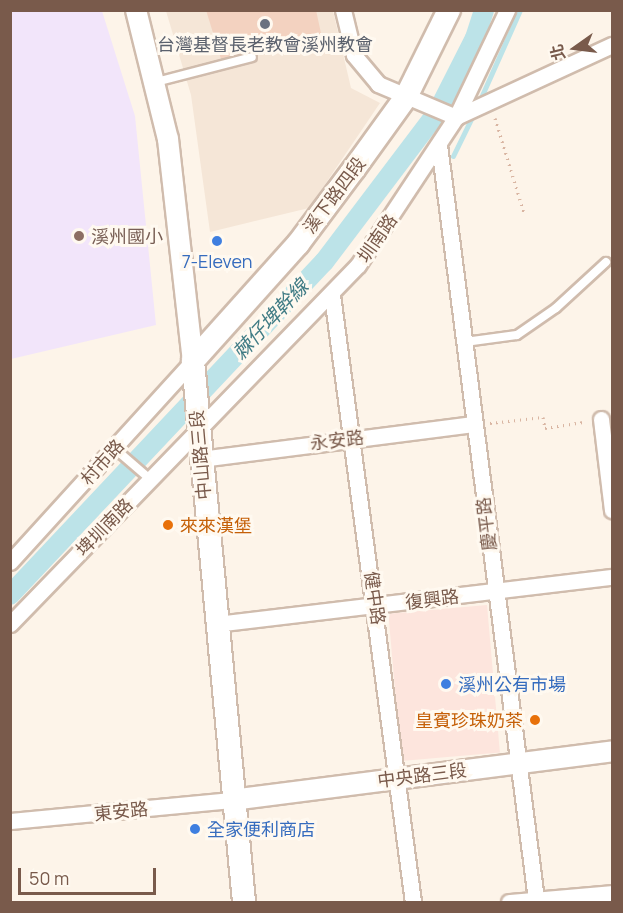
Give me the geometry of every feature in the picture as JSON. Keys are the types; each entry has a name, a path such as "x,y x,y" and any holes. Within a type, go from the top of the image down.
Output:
{"main road":[{"name":"溪下路四段","path":"194,361 298,244 406,97 439,40 449,10"},
{"name":"中山路三段","path":"194,361 200,459 244,903"}],"street":[{"name":"中山路三段","path":"136,10 156,82 168,139 194,361"},
{"path":"343,10 354,55 378,84 456,117 612,45"},
{"name":"圳南路","path":"198,429 332,295 439,145 456,117 507,10"},
{"name":"慶平路","path":"439,145 515,763 536,901"},
{"name":"健中路","path":"332,295 376,606 412,903"},
{"name":"村市路","path":"10,562 194,361"},
{"path":"601,419 612,510"},
{"name":"永安路","path":"200,459 351,437 474,424"},
{"name":"埤圳南路","path":"10,624 198,429"},
{"name":"復興路","path":"216,624 612,577"},
{"name":"中央路三段","path":"232,800 612,751"},
{"name":"東安路","path":"10,821 232,800"},
{"path":"509,903 612,893"}],"lane":[{"path":"156,82 252,57"},
{"path":"465,342 517,335 556,308 606,262"},
{"path":"114,448 150,479"}],"path":[{"path":"493,101 498,132 524,213"},
{"path":"474,424 543,417 545,428 601,419"}],"shaded area":[{"name":"溪州國小","path":"10,11 102,11 135,116 156,325 11,359"},
{"path":"166,11 333,11 351,88 380,103 309,208 210,232 191,95"},
{"name":"溪州公有市場","path":"487,605 500,752 401,761 388,614"}],"building":[{"name":"台灣基督長老教會溪州教會","path":"206,10 316,10 322,38 221,59"}],"waterway":[{"name":"棘仔埤幹線","path":"10,595 324,262 438,111 475,38 484,10"},
{"path":"479,102 520,10"},
{"path":"453,156 474,113"}],"place":[{"name":"台灣基督長老教會溪州教會","path":"265,24"},
{"name":"溪州國小","path":"79,236"},
{"name":"7-Eleven","path":"217,241"},
{"name":"來來漢堡","path":"168,525"},
{"name":"溪州公有市場","path":"446,684"},
{"name":"皇賓珍珠奶茶","path":"535,720"},
{"name":"全家便利商店","path":"195,829"}]}
